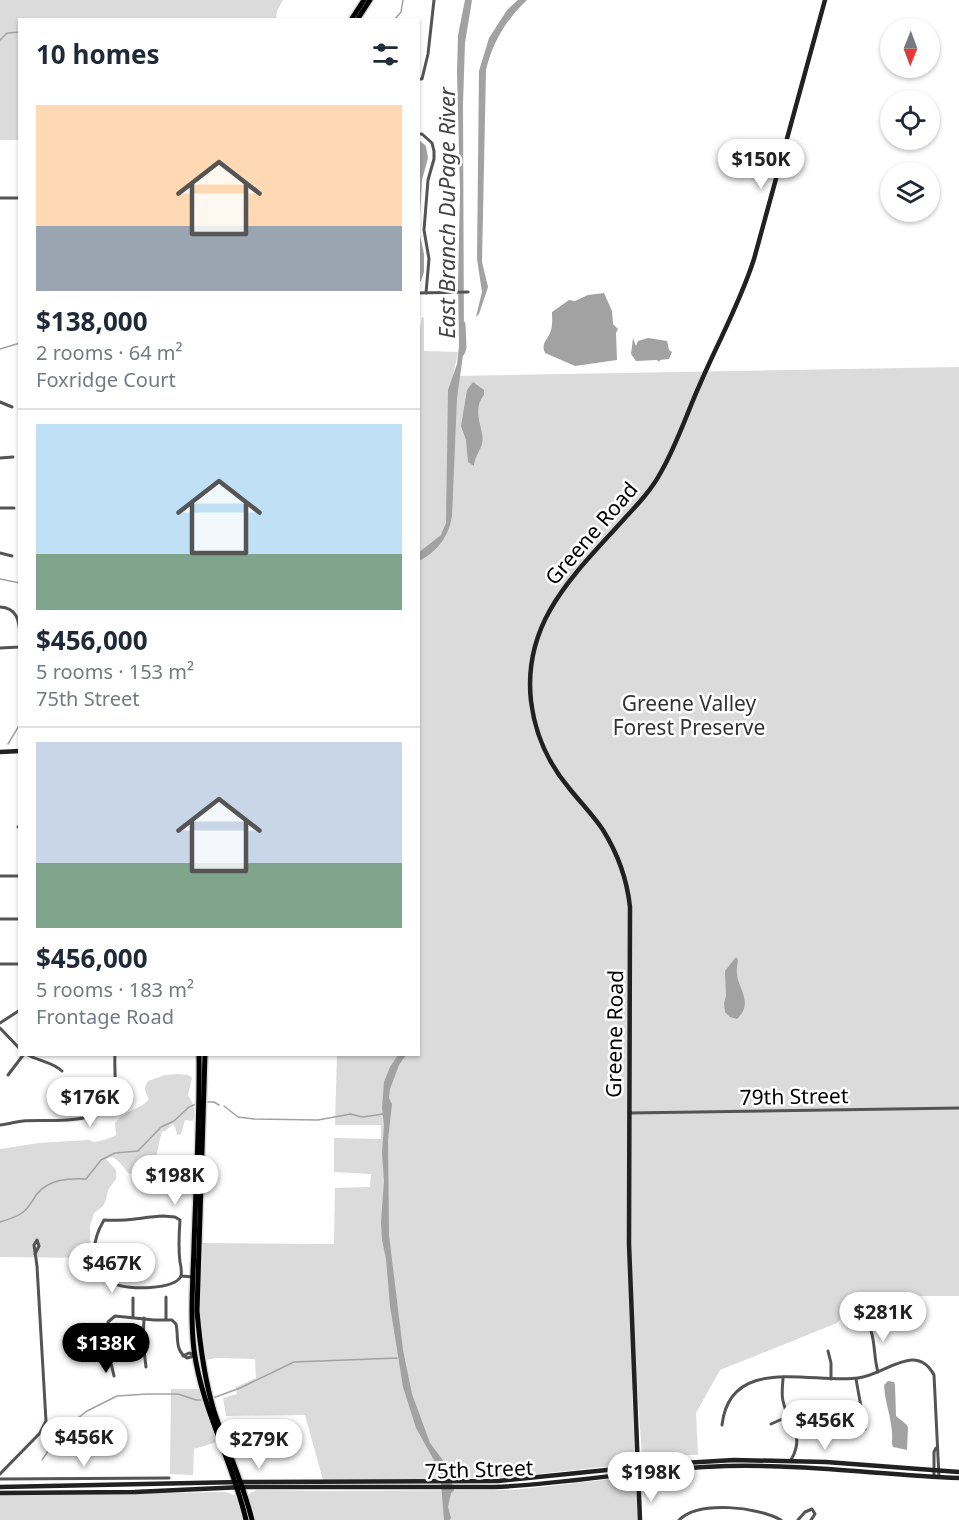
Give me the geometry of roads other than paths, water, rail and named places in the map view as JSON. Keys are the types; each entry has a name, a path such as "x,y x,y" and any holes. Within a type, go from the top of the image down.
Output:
{"main road":[{"path":"352,18 364,0"},
{"path":"358,18 370,0"},
{"path":"200,1056 195,1274 202,1364 214,1411 252,1520"},
{"path":"205,1056 192,1325 195,1355 210,1417 239,1485 246,1520"}],"street":[{"path":"420,80 422,80 428,54 434,0"},
{"name":"Greene Road","path":"640,1520 630,1287 631,919 627,885 617,856 604,832 561,778 544,748 534,719 531,698 534,652 544,621 559,593 641,500 662,471 740,301 754,259 825,0"},
{"path":"420,134 432,143 434,151 428,180 424,230 429,259 426,292"},
{"path":"0,198 18,198"},
{"path":"420,293 468,292"},
{"path":"0,402 12,407"},
{"path":"0,458 13,457"},
{"path":"0,508 14,508"},
{"path":"0,553 12,556"},
{"path":"0,607 15,612 18,619"},
{"path":"0,648 18,647"},
{"path":"0,752 18,751"},
{"path":"0,876 18,876"},
{"path":"0,919 18,919"},
{"path":"0,964 18,964"},
{"path":"0,1023 18,1011"},
{"path":"0,1028 18,1047"},
{"path":"8,1075 23,1056"},
{"path":"29,1056 40,1062 58,1066 62,1071"},
{"path":"0,1125 22,1121 87,1118 102,1112 108,1106 113,1094 115,1056"},
{"name":"79th Street","path":"629,1113 959,1108"},
{"path":"181,1276 178,1240 180,1220 175,1217 135,1218 121,1222 104,1220 95,1235 94,1254 99,1270 114,1284 123,1287 164,1286 175,1282 181,1276 195,1274"},
{"path":"0,1474 40,1432 46,1421 35,1254"},
{"path":"166,1296 166,1320"},
{"path":"133,1298 133,1317"},
{"path":"104,1361 109,1340 107,1326 110,1319 115,1316 172,1320 176,1324 179,1350 183,1356 189,1353 195,1355"},
{"path":"144,1318 143,1342 146,1367"},
{"path":"868,1323 872,1330 878,1372"},
{"path":"828,1351 831,1379"},
{"path":"107,1354 112,1357 114,1376"},
{"path":"722,1425 728,1406 739,1390 760,1379 783,1377 856,1379 909,1359 920,1360 928,1365 934,1375 936,1448 939,1452 937,1474"},
{"path":"92,1360 111,1363"},
{"path":"783,1377 783,1401 797,1436 796,1452 791,1461"},
{"path":"856,1379 865,1429"},
{"path":"771,1424 789,1416"},
{"path":"796,1452 803,1461"},
{"name":"75th Street","path":"0,1487 454,1485 716,1461 803,1461 959,1478"},
{"name":"75th Street","path":"639,1469 778,1466 937,1474 959,1472"},
{"path":"0,1479 169,1478"},
{"name":"75th Street","path":"0,1493 135,1492 239,1485"},
{"path":"679,1520 694,1510 740,1508 762,1511 781,1520"},
{"path":"798,1520 805,1512 812,1509 815,1514 811,1520"}],"waterway":[{"path":"396,18 401,12 403,0"},
{"path":"0,40 7,33 18,32"},
{"name":"East Branch DuPage River","path":"462,353 464,348 463,324"},
{"path":"0,349 18,344"},
{"path":"0,579 18,583"},
{"path":"8,744 18,727"},
{"path":"206,1102 219,1105"},
{"path":"0,1222 22,1213 47,1185 66,1179 86,1179 101,1160 115,1153 138,1151 161,1127 174,1121 189,1107 196,1104"},
{"path":"224,1106 238,1117 254,1119 318,1120 351,1114"},
{"path":"350,1114 363,1117 383,1114"},
{"path":"213,1398 240,1388 294,1362 397,1358"},
{"path":"42,1460 55,1441 78,1418 117,1396 178,1394 203,1400"}],"park label":[{"name":"Greene Valley Forest Preserve","path":"689,715"}]}
